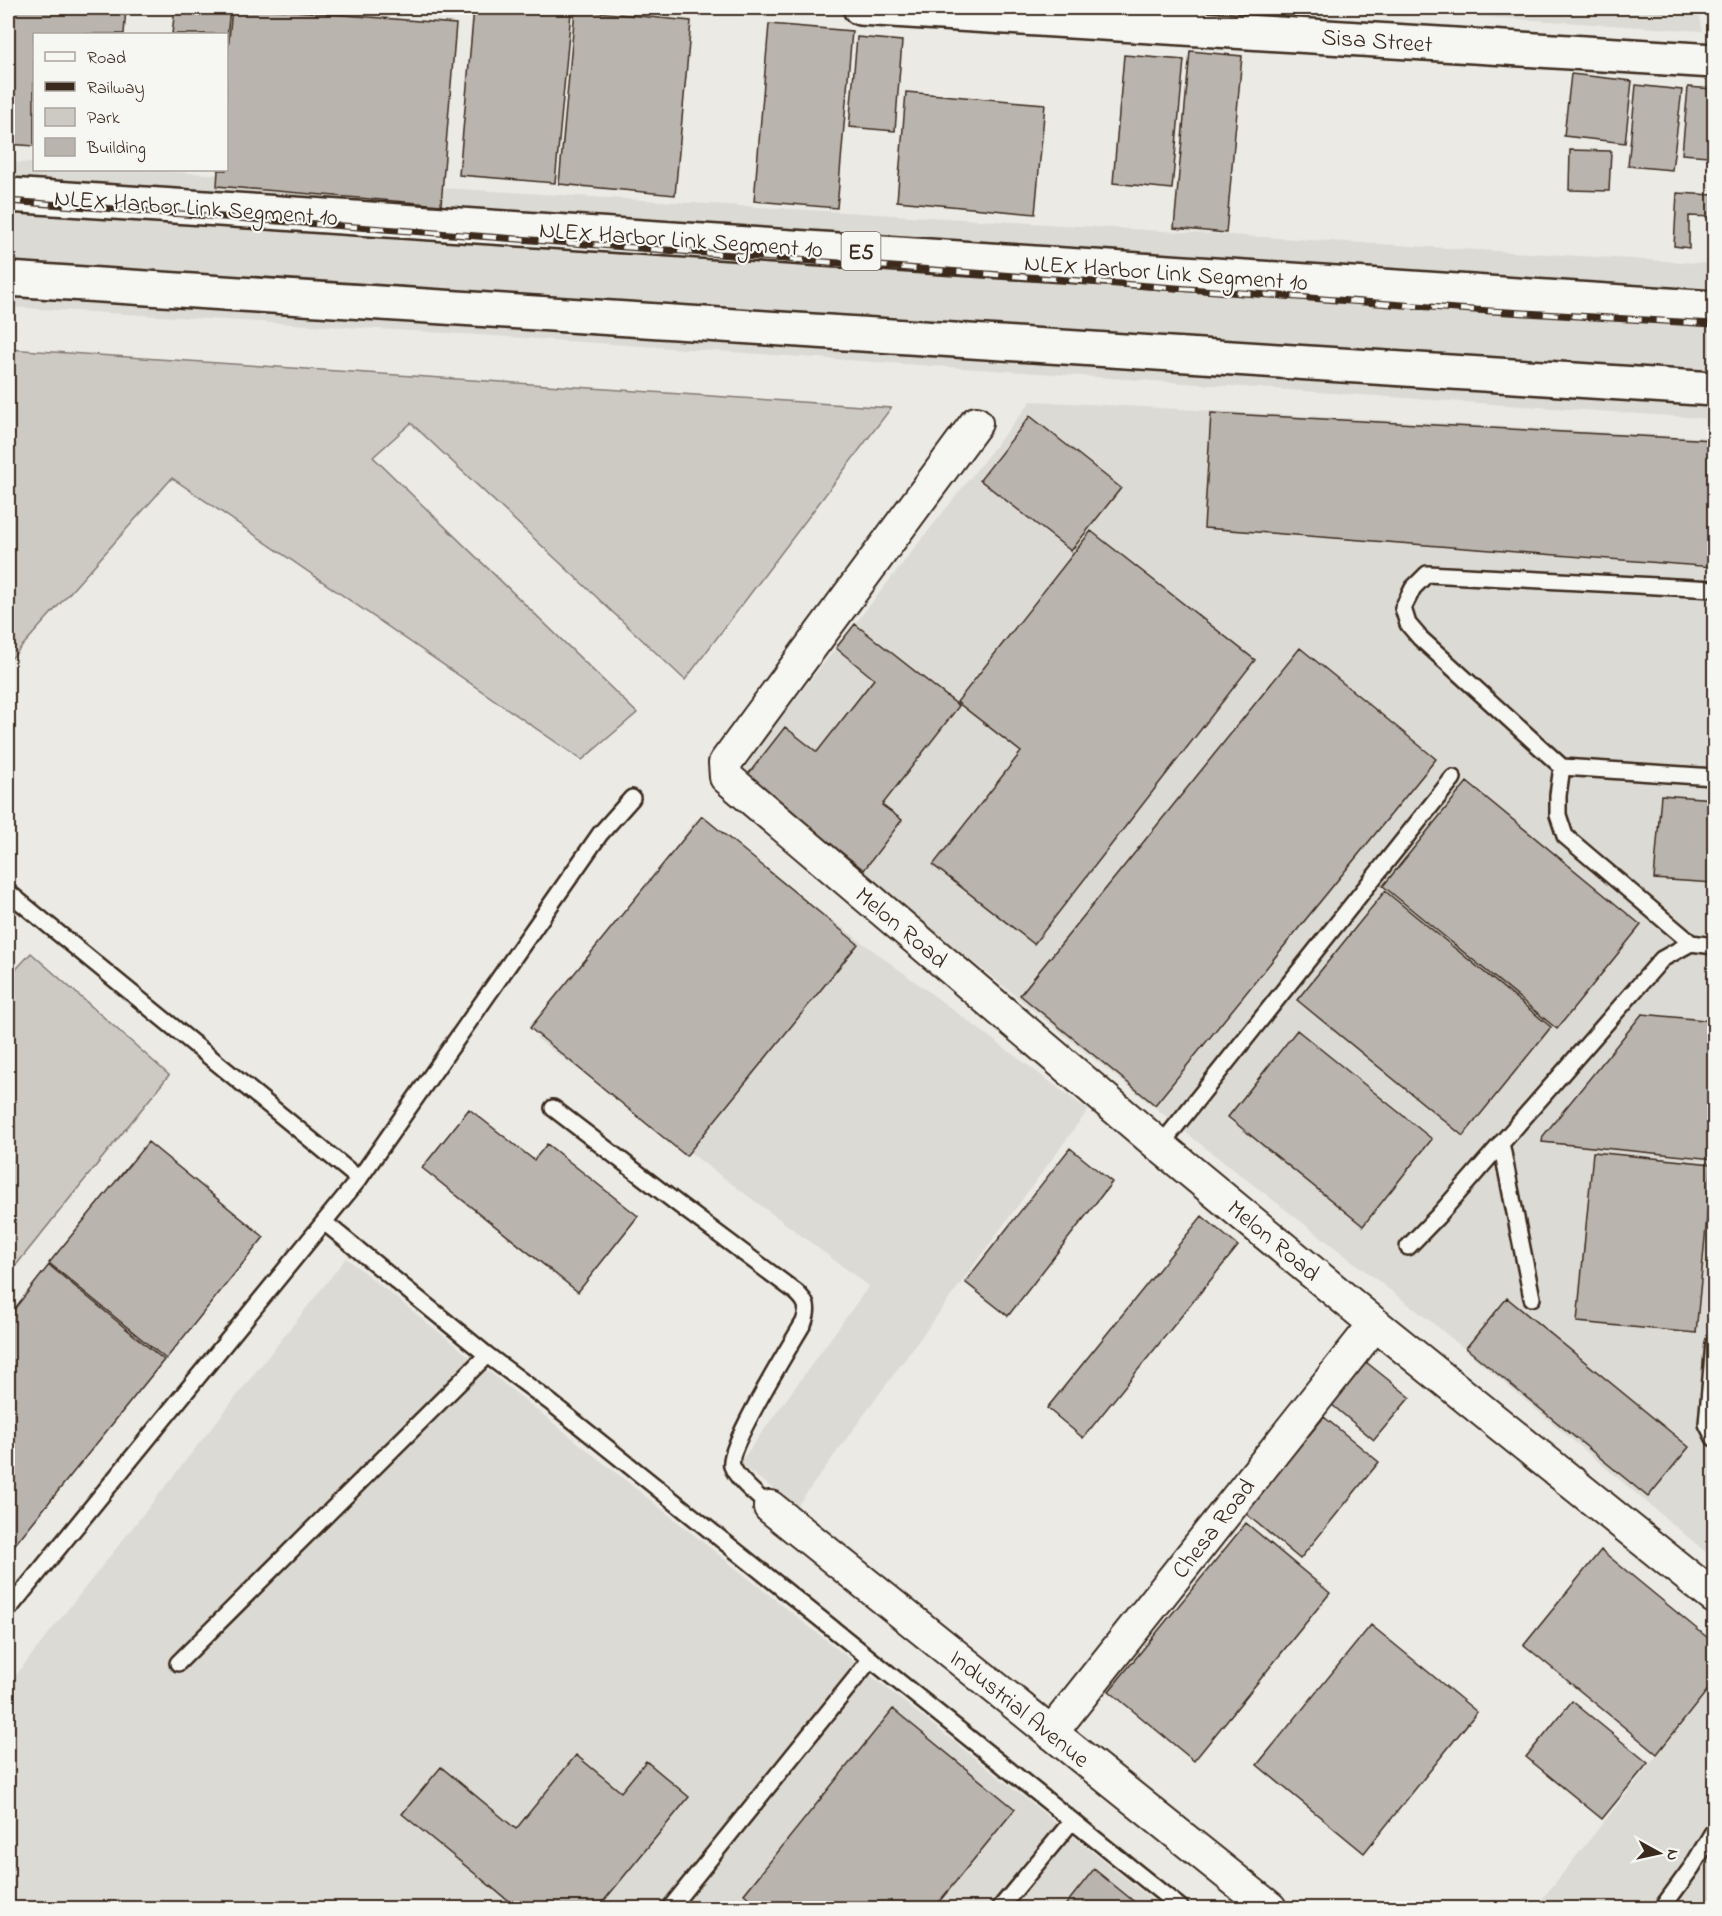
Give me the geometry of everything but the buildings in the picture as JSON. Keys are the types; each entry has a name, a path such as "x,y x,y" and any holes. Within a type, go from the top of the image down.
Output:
{"main road":[{"name":"Sisa Street","path":"860,8 976,11 1714,61"},
{"name":"NLEX Harbor Link Segment 10","path":"8,195 1714,308"},
{"path":"8,279 1714,390"}],"street":[{"name":"Melon Road","path":"976,423 725,763 726,777 1160,1146 1375,1324 1714,1597"},
{"name":"Chesa Road","path":"1051,1733 1375,1324"},
{"name":"Industrial Avenue","path":"770,1507 1270,1908"}],"lane":[{"path":"1714,589 1427,574 1413,588 1403,608 1408,624 1562,767 1714,777"},
{"path":"1562,767 1558,815 1565,836 1691,943 1714,946"},
{"path":"1160,1146 1453,778"},
{"path":"8,1610 359,1179 600,834 633,798"},
{"path":"8,892 359,1179"},
{"path":"1408,1247 1438,1216 1662,959 1691,943"},
{"path":"553,1108 796,1293 807,1304 808,1312 804,1322 748,1420 732,1455 731,1464 736,1474 770,1507"},
{"path":"1502,1143 1532,1298"},
{"path":"324,1222 487,1355 550,1402 1181,1908"},
{"path":"1714,1343 1707,1424 1714,1438"},
{"path":"178,1663 487,1355"},
{"path":"670,1908 870,1660"},
{"path":"1000,1908 1072,1821"},
{"path":"1662,1908 1692,1867 1714,1830"}],"shaded area":[{"path":"1348,8 1698,8 1703,31"},
{"path":"8,162 33,163 33,171 158,171 1714,264 1714,419 479,335 8,307"},
{"path":"1031,401 1714,438 1714,1559 1438,1327 1203,1146 737,773"},
{"path":"696,819 1088,1110 797,1506 739,1464 869,1286 536,1038"},
{"path":"346,1258 1163,1908 8,1908 8,1685"},
{"path":"1714,1684 1714,1908 1535,1908"}],"green space":[{"path":"8,349 891,408 685,680 411,423 373,457 637,713 582,760 172,478 8,662"},
{"path":"31,953 169,1075 8,1275 8,978"}],"railway":[{"path":"8,201 1457,309 1714,324"}]}
